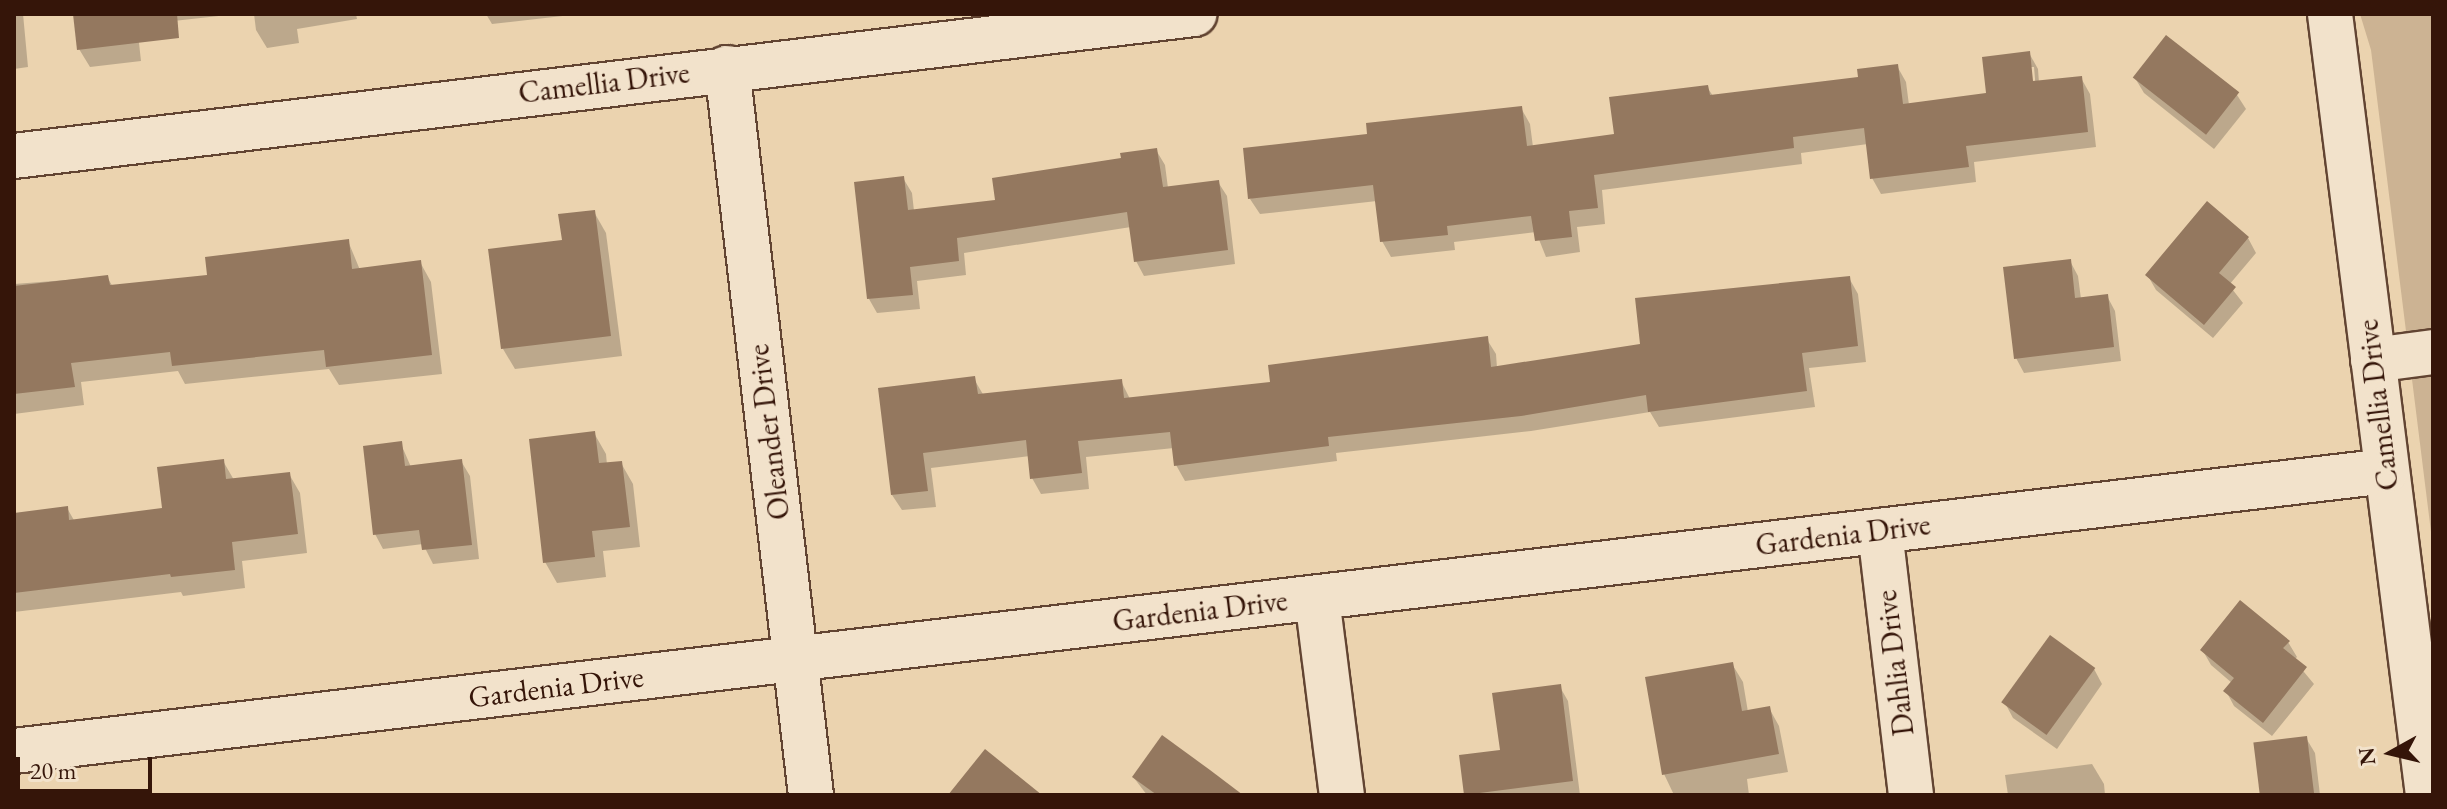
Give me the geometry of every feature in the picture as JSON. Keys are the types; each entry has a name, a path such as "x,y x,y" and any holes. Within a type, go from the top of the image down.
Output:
{"street":[{"name":"Camellia Drive","path":"14,156 1194,14"},
{"name":"Camellia Drive","path":"2330,14 2386,471 2418,600 2428,795"},
{"name":"Oleander Drive","path":"727,68 811,795"},
{"path":"2373,360 2433,352"},
{"name":"Gardenia Drive","path":"14,751 2386,471"},
{"name":"Dahlia Drive","path":"1880,531 1911,795"},
{"path":"1317,598 1342,795"}],"shaded area":[{"path":"2360,14 2433,14 2433,548 2371,50"}],"building":[{"path":"73,14 177,14 179,38 77,50"},
{"path":"2166,35 2239,92 2206,135 2133,78"},
{"path":"2030,51 2033,81 2082,76 2088,132 1966,146 1969,167 1870,179 1864,128 1793,137 1794,148 1594,175 1598,208 1569,211 1572,237 1535,241 1531,216 1447,226 1448,235 1380,242 1373,185 1248,199 1243,148 1367,134 1366,123 1522,106 1527,146 1614,134 1609,97 1708,85 1710,95 1858,77 1857,69 1898,64 1903,104 1986,93 1982,57"},
{"path":"1157,148 1163,187 1219,180 1228,250 1134,262 1127,212 957,238 959,261 910,267 913,295 867,299 854,182 904,176 908,210 995,200 992,178 1121,158 1120,153"},
{"path":"2207,201 2249,237 2219,273 2236,287 2204,325 2145,275"},
{"path":"595,210 611,336 501,349 488,249 562,240 558,214"},
{"path":"349,239 352,269 421,260 432,355 326,367 324,350 172,366 170,352 71,363 75,387 14,394 14,286 108,275 110,285 207,275 205,257"},
{"path":"2071,259 2075,298 2108,294 2114,347 2014,359 2003,267"},
{"path":"1850,276 1858,346 1802,353 1807,391 1648,412 1646,395 1521,416 1328,437 1329,446 1174,466 1170,432 1078,441 1082,473 1030,479 1026,440 923,453 928,491 891,495 878,388 975,376 978,394 1122,379 1124,398 1270,382 1268,365 1488,336 1491,367 1640,344 1635,298"},
{"path":"595,431 599,463 622,461 630,527 592,531 595,557 543,563 529,439"},
{"path":"402,441 405,466 462,459 472,545 422,550 419,530 373,535 363,446"},
{"path":"224,459 226,479 290,472 298,534 232,542 235,570 171,577 170,574 14,593 14,513 68,506 69,520 162,508 157,467"},
{"path":"2240,600 2290,641 2283,648 2307,667 2263,723 2223,691 2234,678 2200,650"},
{"path":"2050,635 2095,668 2047,735 2001,702"},
{"path":"1733,662 1742,711 1770,706 1779,754 1662,775 1645,677"},
{"path":"1561,684 1573,781 1464,795 1459,755 1500,750 1492,693"},
{"path":"1162,735 1243,795 1157,795 1132,777"},
{"path":"2307,736 2314,795 2260,795 2253,743"},
{"path":"985,749 1042,795 948,795"}]}
